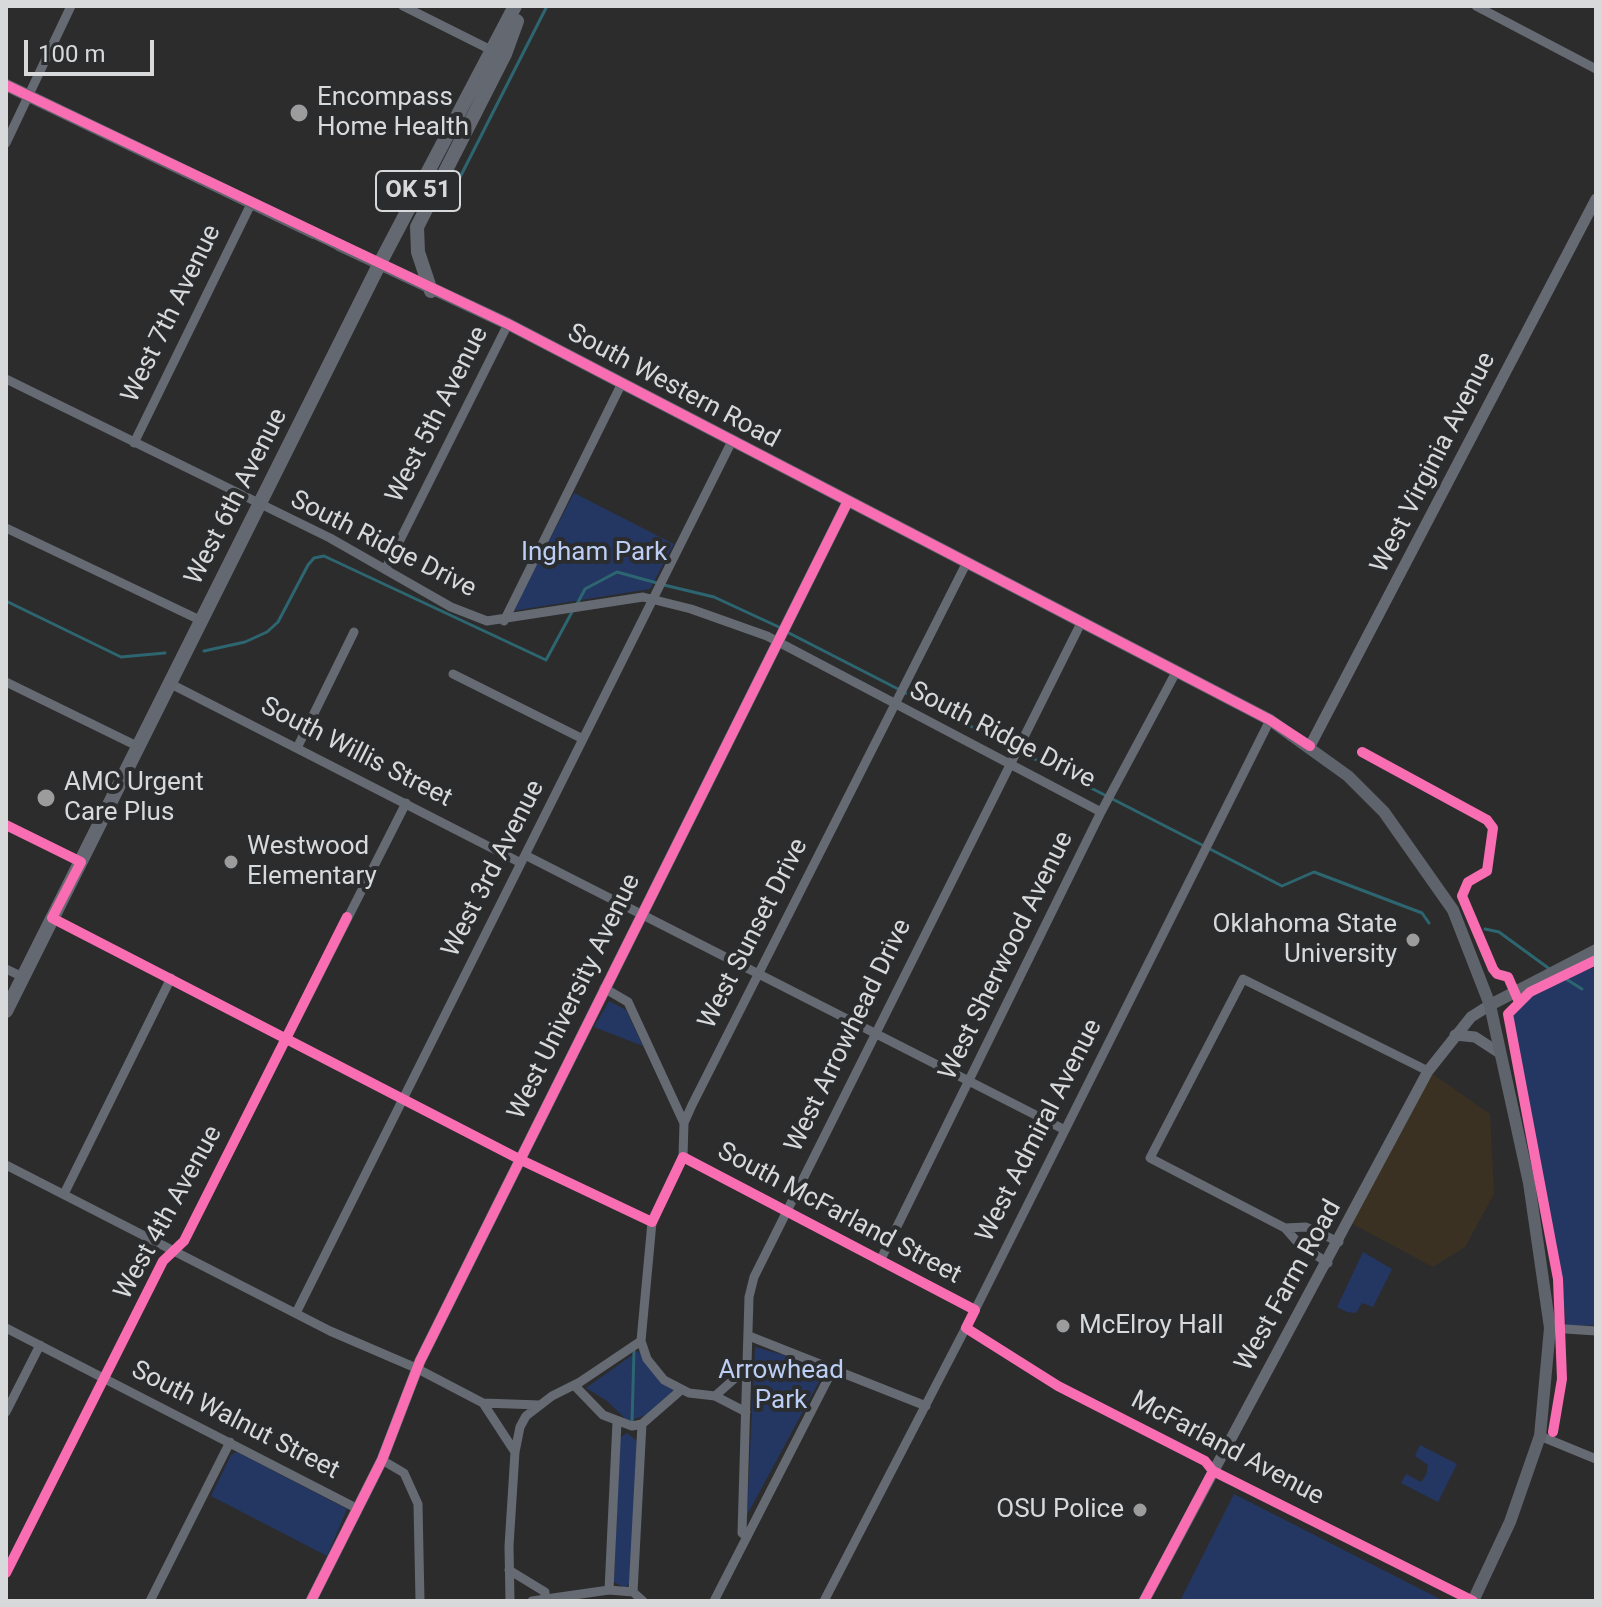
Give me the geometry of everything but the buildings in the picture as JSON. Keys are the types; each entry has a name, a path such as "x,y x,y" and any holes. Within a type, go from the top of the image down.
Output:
{"highway":[{"name":"West 6th Avenue","path":"6,1011 379,265 515,6"},
{"path":"431,291 418,252 417,227 505,54 522,6"}],"main road":[{"name":"South Western Road","path":"6,85 314,233"},
{"name":"South Western Road","path":"339,245 431,291 508,324 731,443 1270,720 1310,746 1384,812 1438,884 1466,940 1490,1005 1529,1183 1550,1328 1540,1436 1510,1522 1473,1601"},
{"path":"1490,1005 1590,953"}],"street":[{"path":"6,143 71,6"},
{"path":"403,6 493,51"},
{"path":"1476,6 1596,69"},
{"name":"West Virginia Avenue","path":"1310,746 1596,199"},
{"name":"West 7th Avenue","path":"134,443 251,204"},
{"name":"South Western Road","path":"314,233 339,245"},
{"name":"West 5th Avenue","path":"386,568 508,324"},
{"name":"South Ridge Drive","path":"6,379 386,568 451,607 487,621 504,621 513,615 653,597 781,633 894,705 1104,808"},
{"path":"504,621 621,385"},
{"name":"West 3rd Avenue","path":"296,1313 731,443"},
{"name":"West University Avenue","path":"311,1601 382,1460 416,1368 847,503"},
{"path":"6,528 202,621"},
{"name":"West Sunset Drive","path":"641,1341 652,1222 683,1157 684,1123 966,564"},
{"name":"West Arrowhead Drive","path":"747,1537 742,1533 749,1297 754,1277 1081,623"},
{"path":"297,748 354,632"},
{"name":"West Sherwood Avenue","path":"880,1261 1104,808 1176,672"},
{"path":"453,674 583,739"},
{"path":"6,682 139,747"},
{"name":"South Willis Street","path":"171,684 406,803 760,973 1065,1130"},
{"name":"West Admiral Avenue","path":"824,1601 966,1328 1270,720"},
{"name":"West 4th Avenue","path":"7,1570 163,1261 176,1251 406,803"},
{"path":"6,825 81,862"},
{"path":"52,918 519,1159 652,1222"},
{"path":"6,969 23,977"},
{"path":"64,1194 171,978"},
{"path":"1328,1263 1299,1244 1285,1228 1150,1158 1243,979 1428,1071"},
{"path":"604,988 628,1002 684,1123"},
{"name":"West Farm Road","path":"1144,1601 1328,1263 1428,1071 1455,1035 1490,1005"},
{"path":"1455,1035 1475,1037 1498,1052"},
{"name":"South McFarland Street","path":"683,1157 975,1310"},
{"path":"6,1165 296,1313 416,1368 483,1403 540,1405"},
{"path":"1285,1228 1306,1227 1339,1242"},
{"name":"South Walnut Street","path":"6,1328 358,1509"},
{"name":"McFarland Avenue","path":"966,1328 1058,1386 1205,1461 1213,1471 1473,1601"},
{"path":"1550,1328 1596,1331"},
{"path":"749,1336 834,1367 926,1406"},
{"path":"510,1601 515,1452 520,1427 540,1405 641,1341 647,1359 664,1380 681,1390 715,1396 746,1412"},
{"path":"6,1412 40,1345"},
{"path":"714,1601 834,1367"},
{"path":"715,1396 742,1372 748,1372"},
{"path":"574,1385 603,1415 632,1426 642,1424 681,1390"},
{"path":"483,1403 515,1452"},
{"path":"609,1590 617,1422"},
{"path":"633,1592 642,1424"},
{"path":"1540,1436 1596,1459"},
{"path":"150,1601 230,1442"},
{"path":"382,1460 404,1473 418,1504 419,1596 411,1601"},
{"path":"509,1570 545,1592 545,1598"},
{"path":"532,1601 609,1590 633,1592 643,1601"}],"shaded area":[{"path":"1428,1071 1490,1114 1494,1194 1465,1247 1433,1267 1349,1222"}],"green space":[{"name":"Ingham Park","path":"574,493 674,544 650,589 512,611"},
{"path":"1596,967 1596,1325 1572,1326 1566,1325 1562,1282 1511,1015 1530,997 1571,975"},
{"path":"609,1001 626,1010 643,1046 594,1027"},
{"path":"1363,1252 1392,1269 1373,1307 1362,1303 1356,1313 1347,1312 1337,1307"},
{"name":"Arrowhead Park","path":"755,1347 816,1364 821,1378 747,1515"},
{"path":"638,1351 674,1390 646,1415 628,1421 607,1401 586,1388"},
{"path":"627,1433 637,1441 631,1582 625,1588 614,1582 620,1438"},
{"path":"1420,1445 1457,1464 1438,1502 1401,1483 1406,1474 1421,1482 1426,1475 1428,1465 1415,1456"},
{"path":"237,1452 347,1509 327,1556 211,1496 231,1455"},
{"path":"1234,1494 1444,1601 1180,1601"}],"waterway":[{"path":"452,193 547,6"},
{"path":"204,651 245,642 267,632 278,622 308,565 314,558 324,556 546,660 572,612"},
{"path":"576,606 585,589 617,572 657,583"},
{"path":"664,585 714,597 781,628"},
{"path":"6,601 121,657 165,653"},
{"path":"787,632 1282,886 1314,872 1422,913 1429,923"},
{"path":"1485,929 1499,932 1551,970"},
{"path":"1558,974 1582,989"},
{"path":"632,1423 634,1350"}],"cycle path":[{"path":"6,85 508,324 1270,720 1310,746"},
{"path":"311,1601 382,1460 420,1361 847,503"},
{"path":"1362,752 1487,820 1493,828 1487,871 1468,882 1462,896 1493,969 1497,974 1508,977 1519,1002"},
{"path":"6,825 81,862 52,918 519,1159 652,1222 683,1157 975,1310 966,1328 1058,1386 1205,1461 1213,1471 1473,1601"},
{"path":"6,1573 163,1261 184,1241 347,917"},
{"path":"1553,1432 1562,1379 1558,1279 1508,1014 1530,992 1596,960"},
{"path":"1144,1601 1213,1471"}],"place":[{"name":"Encompass Home Health","path":"299,113"},
{"name":"AMC Urgent Care Plus","path":"46,798"},
{"name":"Westwood Elementary","path":"231,862"},
{"name":"Oklahoma State University","path":"1413,940"},
{"name":"McElroy Hall","path":"1063,1326"},
{"name":"OSU Police","path":"1140,1510"}]}
